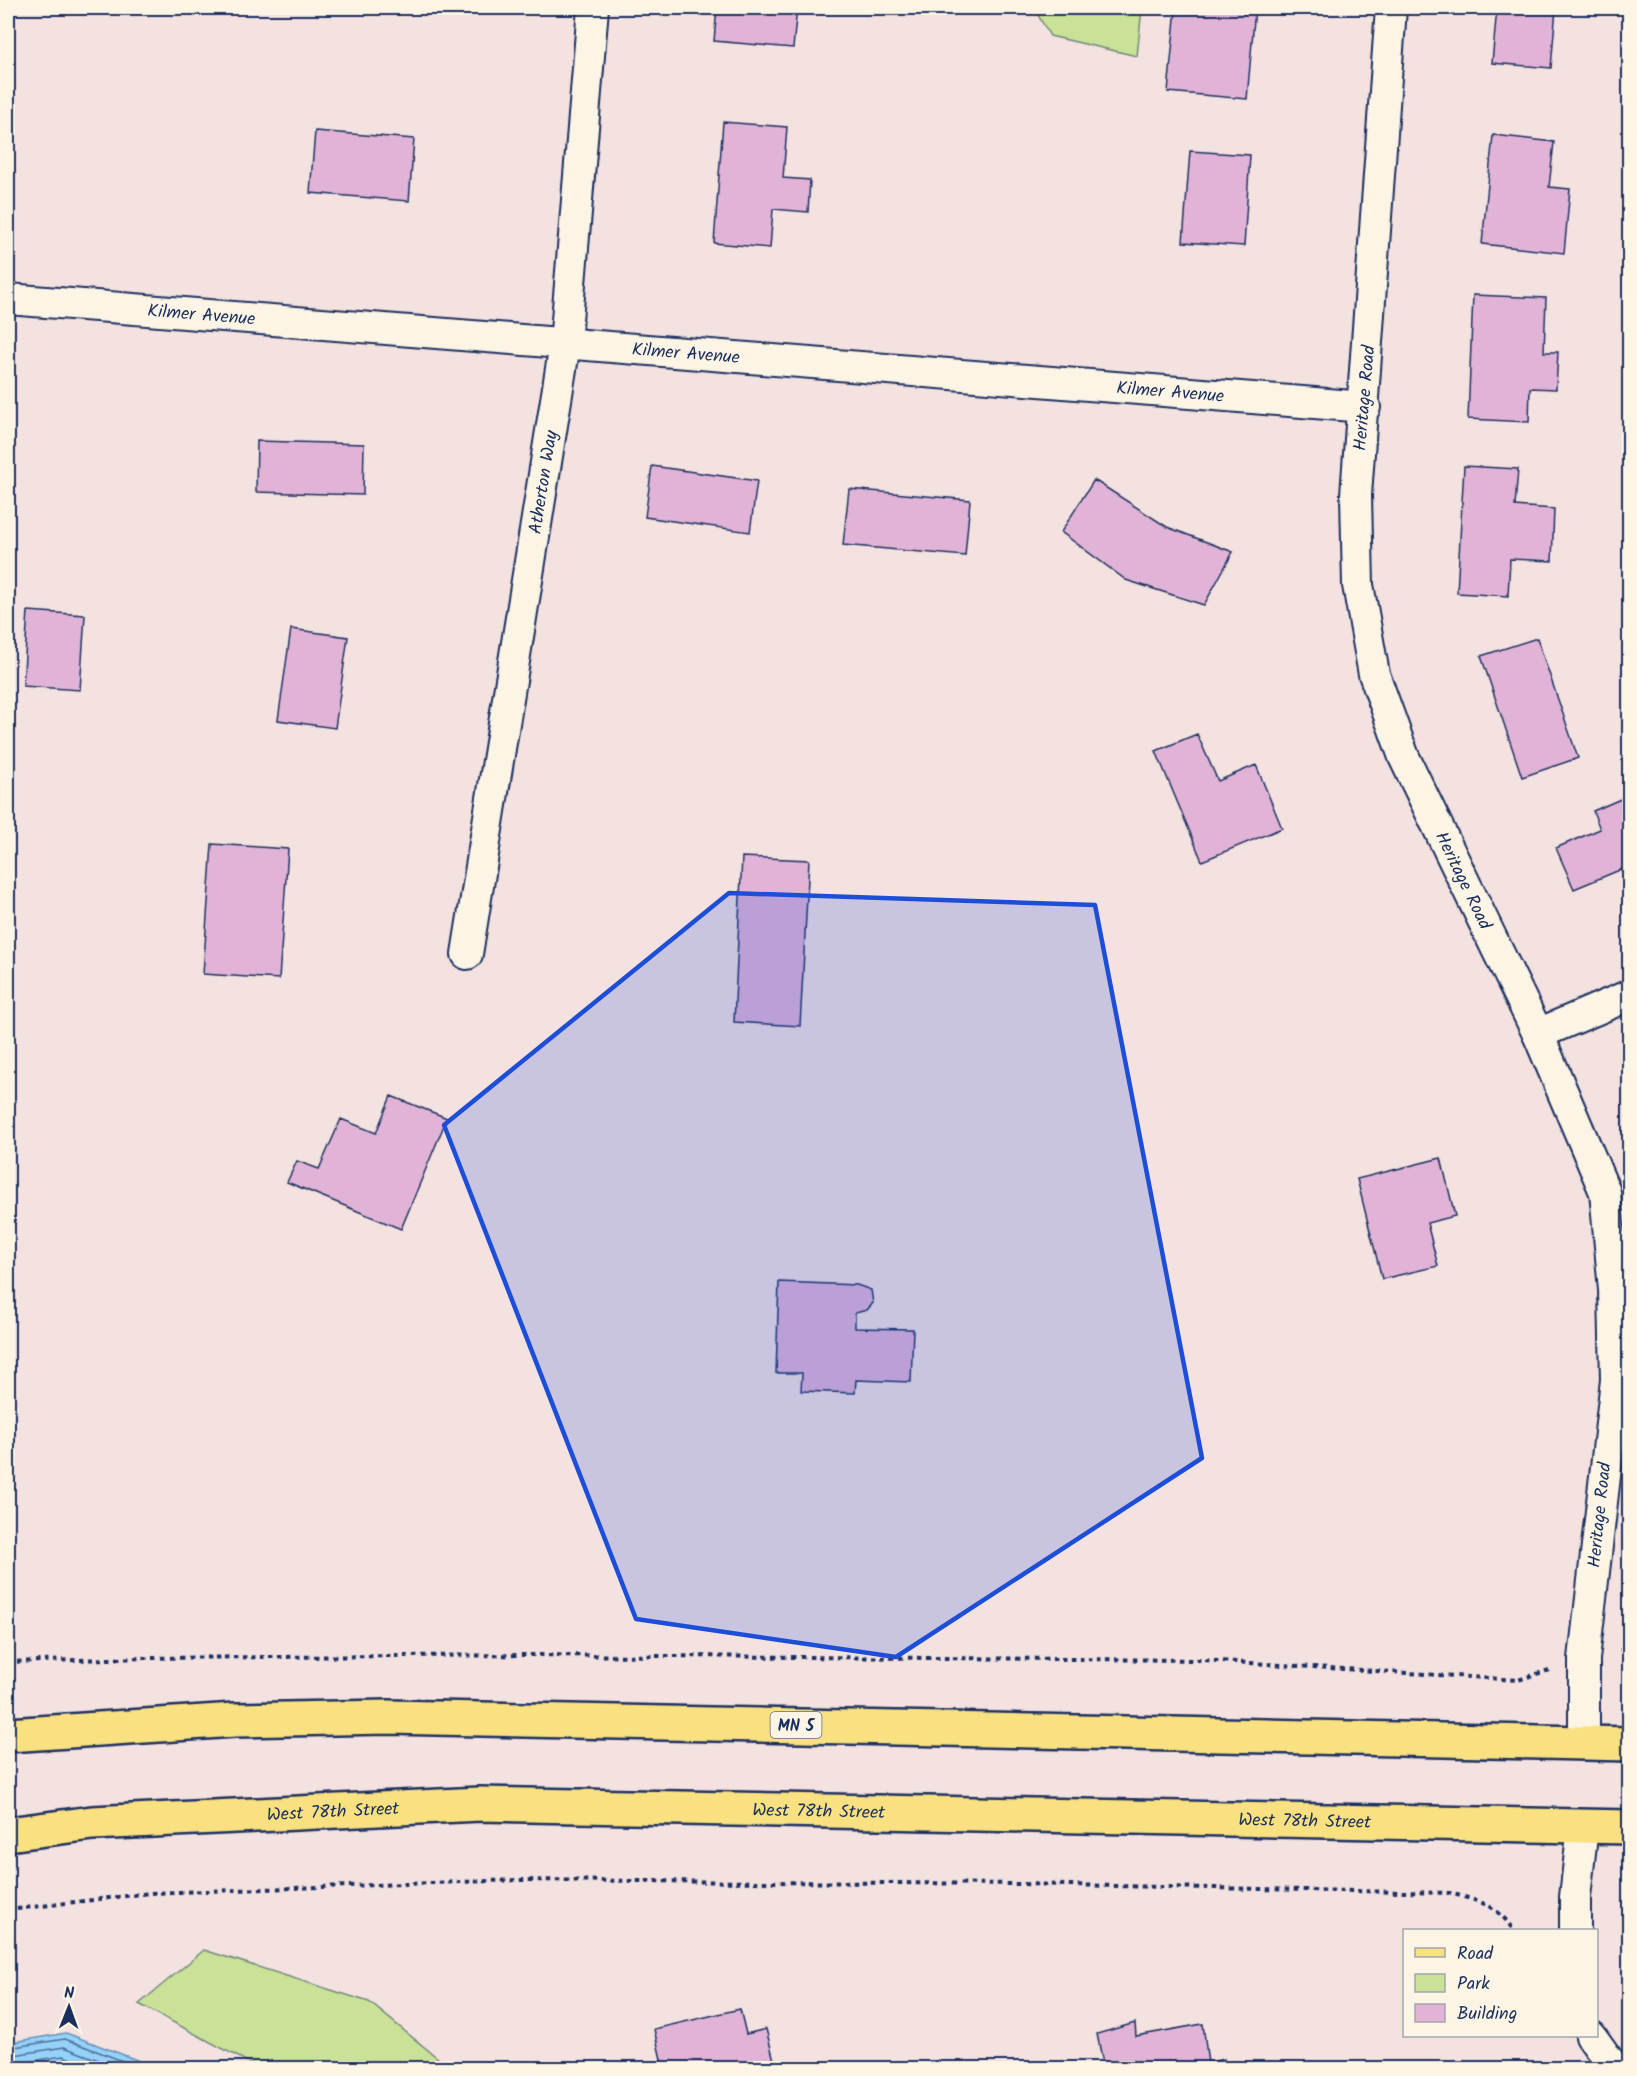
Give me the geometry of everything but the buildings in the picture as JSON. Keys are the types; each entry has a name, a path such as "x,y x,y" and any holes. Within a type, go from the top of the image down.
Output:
{"main road":[{"name":"MN 5","path":"8,1735 235,1720 388,1717 1629,1744"},
{"name":"West 78th Street","path":"8,1834 92,1823 480,1804 1629,1827"}],"street":[{"name":"Atherton Way","path":"467,954 565,344 593,8"},
{"name":"Heritage Road","path":"1391,8 1365,407 1356,495 1358,585 1374,674 1404,757 1539,1034 1605,1192 1614,1290 1616,1380 1584,1659 1584,1743"},
{"name":"Kilmer Avenue","path":"8,299 1365,407"},
{"path":"1539,1034 1629,995"},
{"path":"1575,1929 1575,1897 1583,1826"},
{"path":"1592,2037 1614,2068"}],"path":[{"path":"8,1662 144,1658 530,1655 1191,1660 1518,1680 1584,1659 1629,1648"},
{"path":"8,1910 151,1893 518,1880 1033,1885 1450,1893 1487,1903 1508,1921 1512,1929"}],"highlighted area":[{"path":"729,893 1095,905 1202,1458 896,1657 636,1619 444,1125"}],"green space":[{"path":"1034,8 1142,8 1137,56 1050,36"},
{"path":"204,1950 369,2002 450,2068 259,2068 139,2004"}],"water":[{"path":"66,2033 158,2068 8,2068 8,2043"}]}
